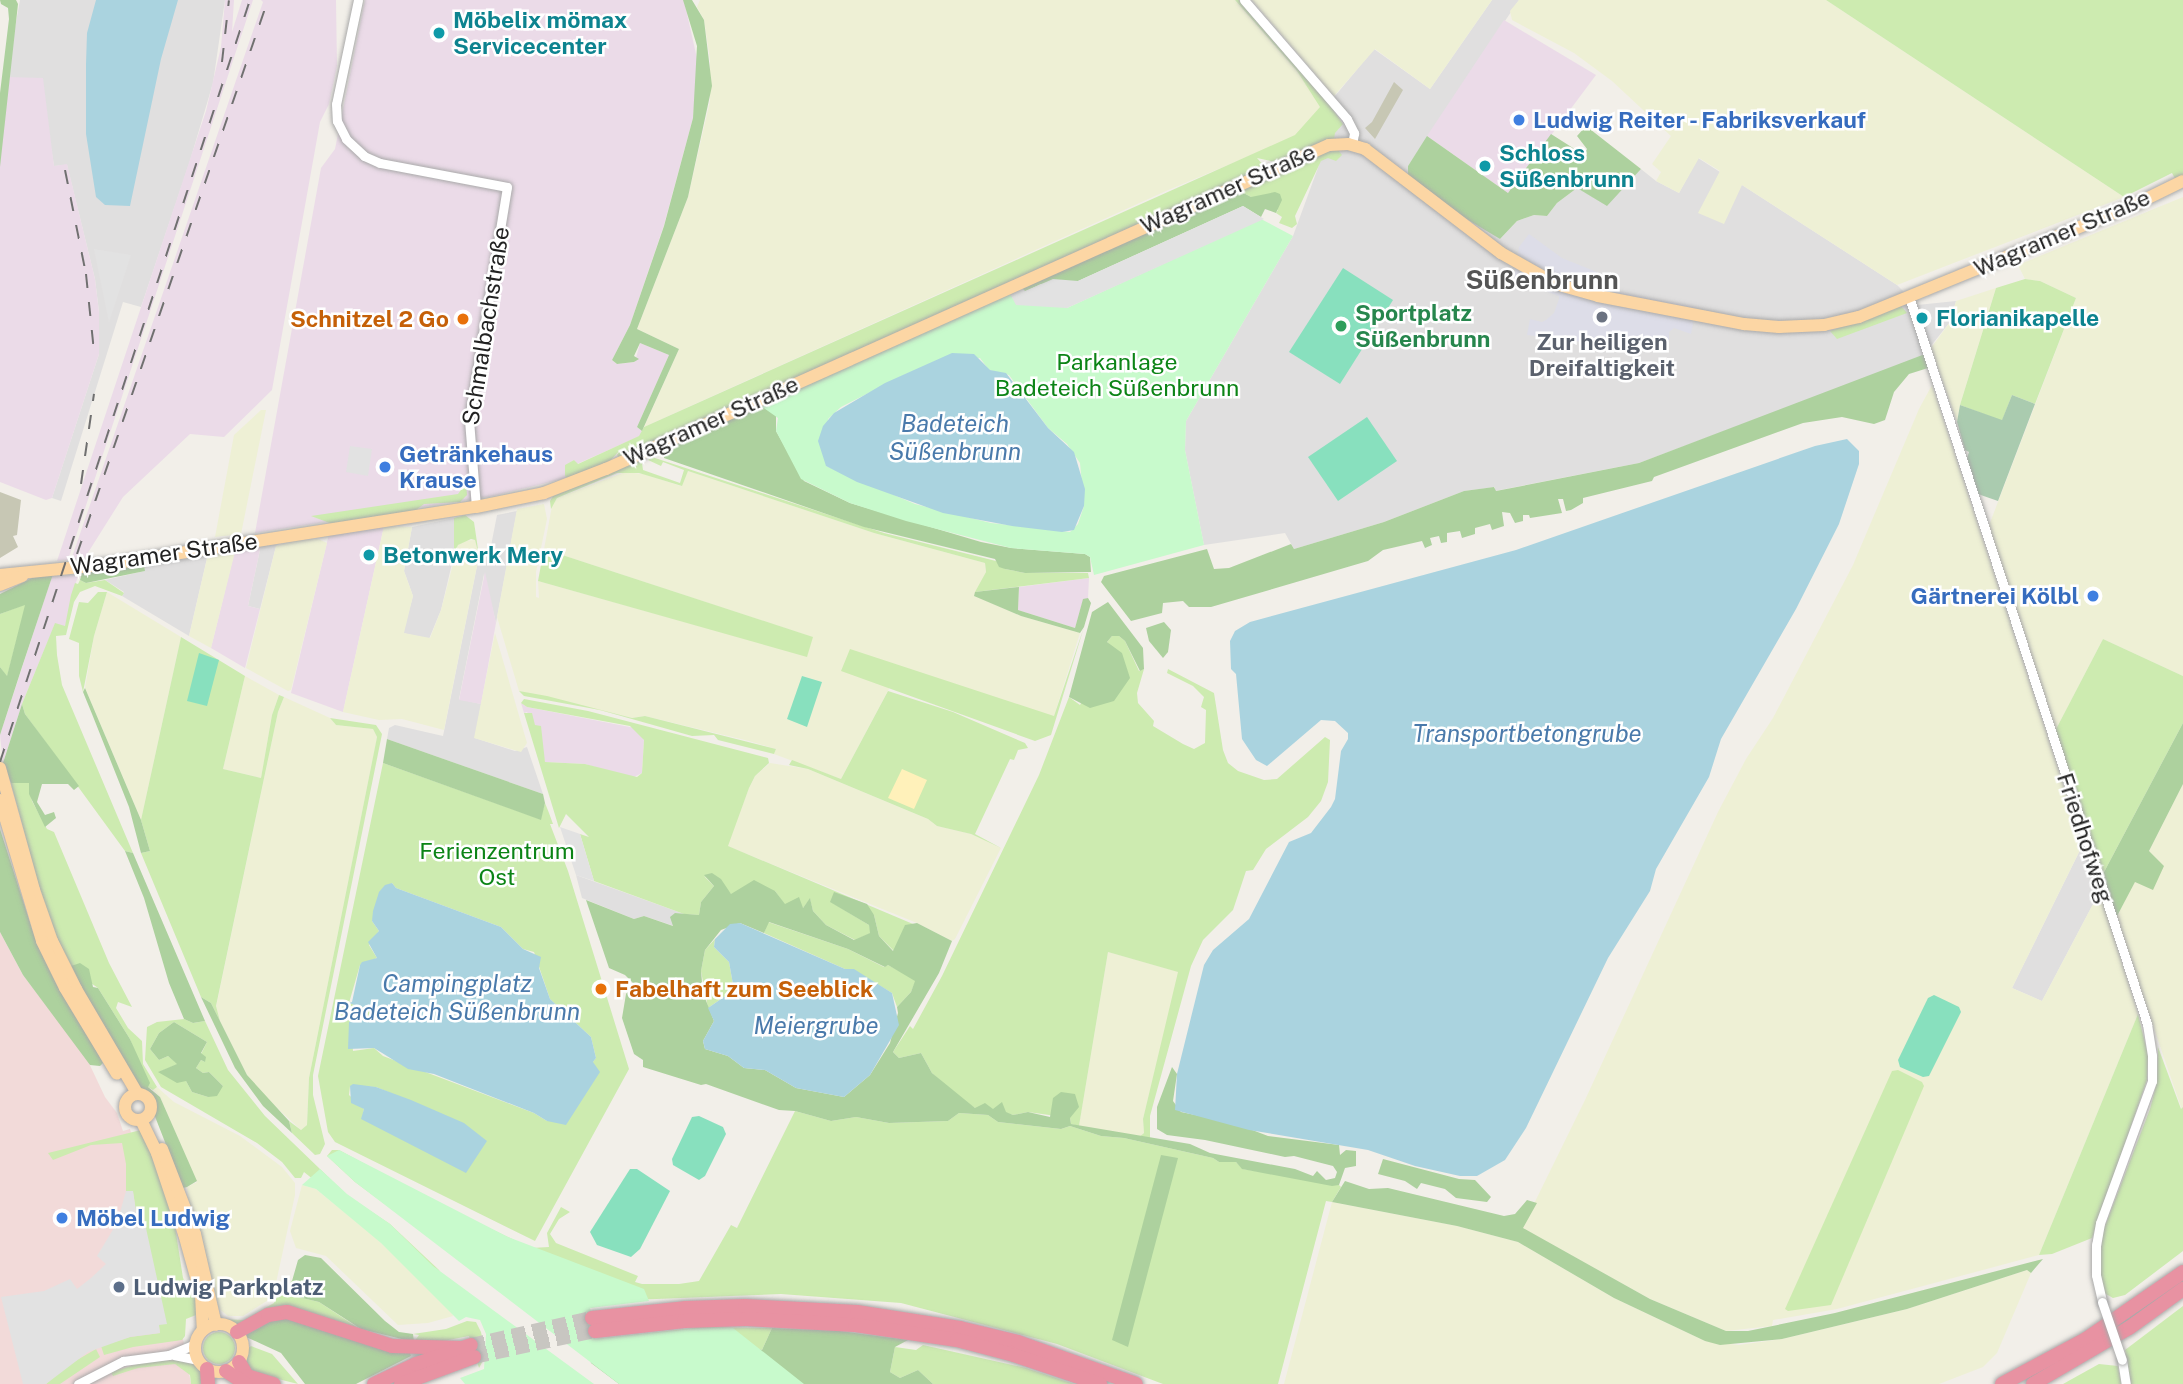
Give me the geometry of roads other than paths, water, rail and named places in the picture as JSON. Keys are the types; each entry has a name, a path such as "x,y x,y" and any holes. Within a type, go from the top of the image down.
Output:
{"highway":[{"path":"2002,1384 2086,1339 2183,1272"},
{"path":"2033,1384 2129,1328 2183,1289"},
{"path":"1100,1384 1014,1355 957,1340 855,1325 746,1319 593,1324 686,1308 744,1306 857,1312 960,1328 1018,1342 1136,1384"},
{"path":"236,1332 268,1315 287,1312 392,1346 469,1350"},
{"path":"374,1384 416,1364 469,1350"},
{"path":"401,1384 469,1350"},
{"path":"239,1362 247,1376 274,1384"},
{"path":"203,1365 208,1384"},
{"path":"226,1371 246,1384"}],"main road":[{"name":"Wagramer Straße","path":"0,575 110,564 476,507 544,493 584,478 1301,155 1329,145 1352,145 1368,152 1427,200 1512,260 1556,284 1577,291 1744,324 1779,327 1848,320 2136,204 2183,181"},
{"name":"Wagramer Straße","path":"0,584 32,572"},
{"path":"0,768 34,890 52,941 133,1095"},
{"path":"0,800 42,941 65,988 133,1095"},
{"path":"133,1095 145,1095 151,1101 152,1109 145,1118 133,1119 126,1113 125,1105 133,1095"},
{"path":"145,1118 195,1234 216,1325"},
{"path":"145,1118 184,1234 201,1296 204,1330"},
{"path":"216,1325 236,1332 243,1345 239,1362 226,1371 203,1365 195,1344 204,1330 216,1325"}],"street":[{"name":"Schmalbachstraße","path":"358,0 336,104 337,121 346,139 364,156 380,163 507,187 469,420 476,507"},
{"path":"1244,0 1347,119 1354,133 1352,145"},
{"name":"Friedhofweg","path":"1909,297 2147,1024 2152,1056 2152,1081 2100,1223 2096,1245 2096,1275 2102,1302 2122,1360 2126,1384"},
{"path":"78,1384 124,1361 169,1355 195,1344"},
{"path":"169,1355 203,1365"}],"water":[{"path":"96,0 178,0 161,59 130,206 105,205 96,197 86,134 86,64 87,33"},
{"name":"Badeteich Süßenbrunn","path":"952,353 974,354 990,370 1006,373 1048,428 1074,452 1085,489 1084,506 1074,530 1062,532 1012,526 943,513 857,482 826,466 818,441 823,426 834,413 885,383"},
{"name":"Transportbetongrube","path":"1847,439 1859,451 1859,464 1839,524 1796,609 1721,739 1709,777 1656,869 1650,891 1608,958 1526,1128 1505,1160 1477,1176 1460,1176 1415,1166 1368,1150 1249,1130 1175,1110 1177,1074 1204,965 1213,950 1249,919 1289,842 1311,833 1331,807 1335,799 1341,751 1348,739 1348,733 1335,721 1321,720 1267,766 1256,760 1242,739 1236,674 1231,669 1230,641 1235,631 1250,622 1516,550 1815,446"},
{"name":"Campingplatz Badeteich Süßenbrunn","path":"392,883 396,888 501,927 523,949 541,957 539,968 550,999 591,1037 596,1058 593,1062 600,1072 566,1125 547,1121 534,1113 434,1074 408,1069 374,1048 348,1049 349,1022 378,1013 349,1003 352,1002 360,965 377,958 368,942 379,931 372,921 373,911 379,892 385,885"},
{"name":"Meiergrube","path":"740,923 845,969 854,969 892,993 899,1025 870,1075 844,1097 796,1088 765,1070 744,1068 728,1056 705,1049 703,1041 714,1021 708,1008 734,990 729,962 714,947 715,939 730,924"},
{"path":"353,1084 376,1087 411,1100 464,1123 487,1141 466,1173 361,1119 364,1109 351,1103 350,1086"}],"tunnel":[{"path":"471,1345 592,1318"},
{"path":"474,1357 595,1331"}],"railway":[{"path":"222,62 229,0"},
{"path":"0,762 250,0"},
{"path":"77,554 268,0"},
{"path":"65,170 86,274 94,351"},
{"path":"81,484 94,394"}],"place":[{"name":"Möbelix mömax Servicecenter","path":"439,33"},
{"name":"Ludwig Reiter - Fabriksverkauf","path":"1519,120"},
{"name":"Schloss Süßenbrunn","path":"1485,166"},
{"name":"Zur heiligen Dreifaltigkeit","path":"1602,317"},
{"name":"Florianikapelle","path":"1922,318"},
{"name":"Schnitzel 2 Go","path":"463,319"},
{"name":"Sportplatz Süßenbrunn","path":"1341,326"},
{"name":"Getränkehaus Krause","path":"385,467"},
{"name":"Betonwerk Mery","path":"369,555"},
{"name":"Gärtnerei Kölbl","path":"2093,596"},
{"name":"Fabelhaft zum Seeblick","path":"601,989"},
{"name":"Möbel Ludwig","path":"62,1218"},
{"name":"Ludwig Parkplatz","path":"119,1287"}],"district":[{"name":"Süßenbrunn","path":"1542,280"}],"park label":[{"name":"Parkanlage Badeteich Süßenbrunn","path":"1117,375"},
{"name":"Ferienzentrum Ost","path":"497,864"}]}
